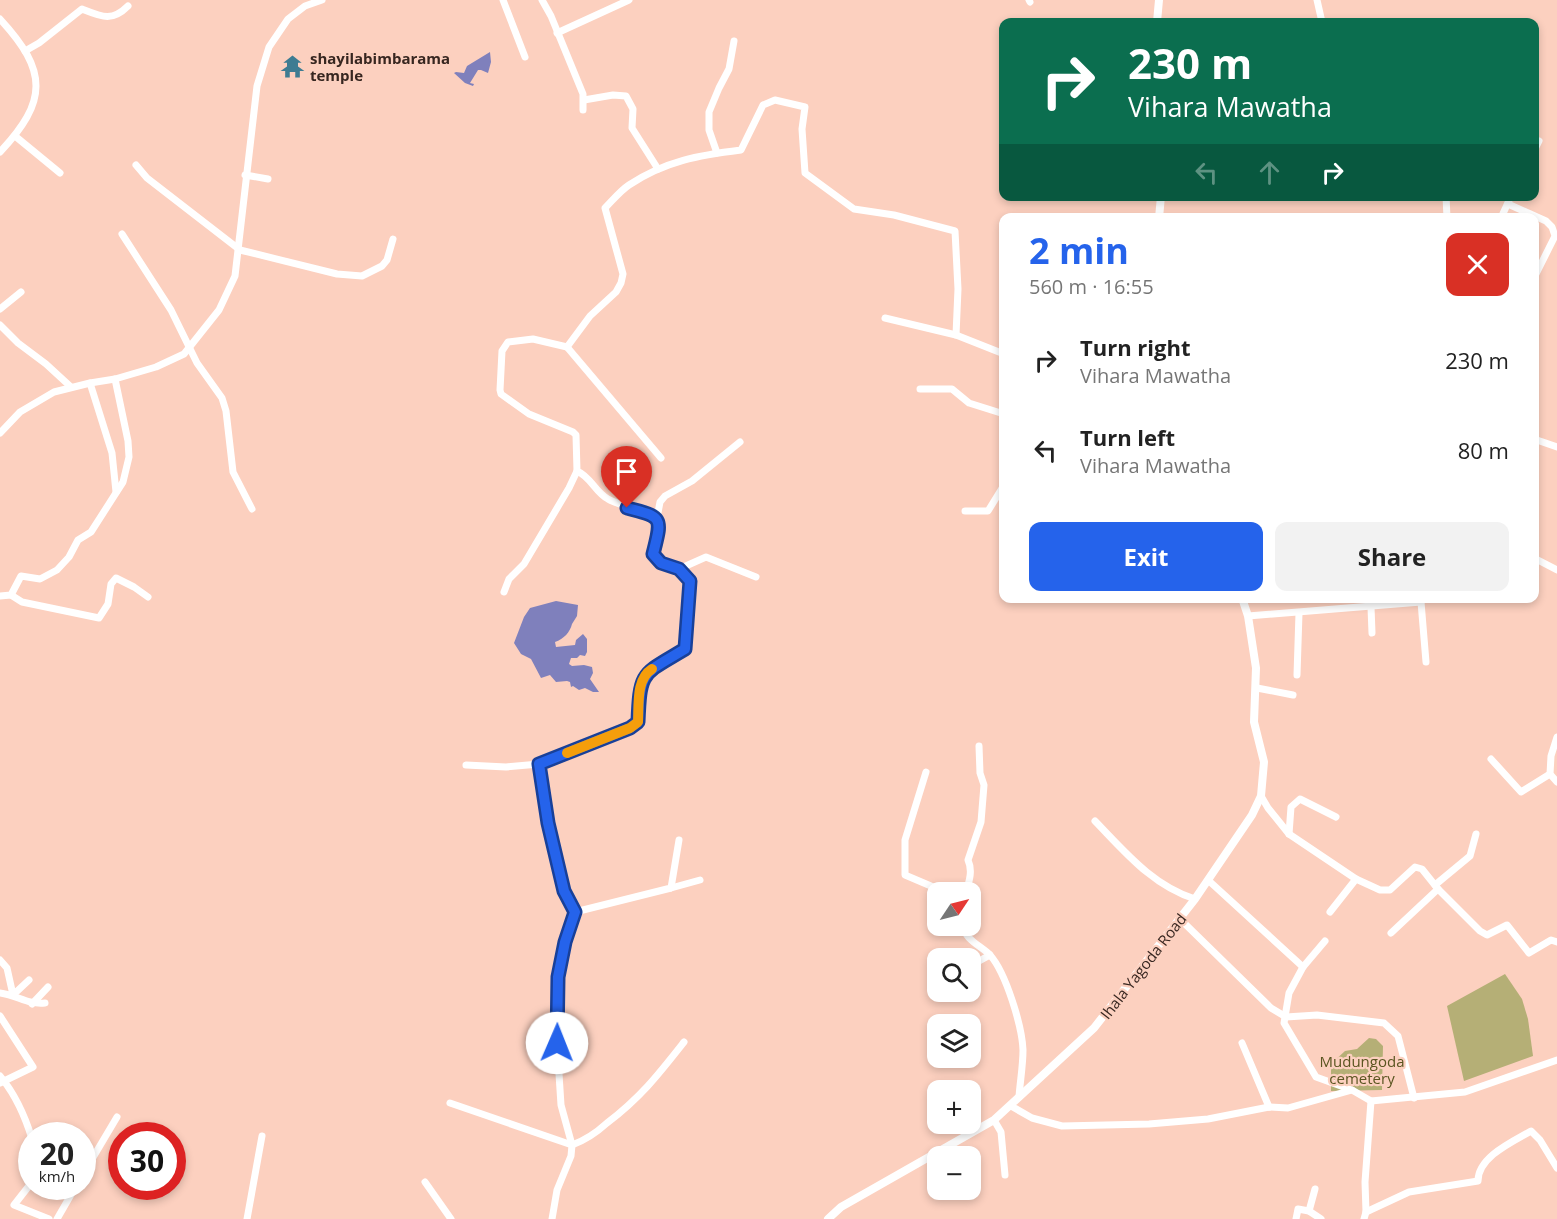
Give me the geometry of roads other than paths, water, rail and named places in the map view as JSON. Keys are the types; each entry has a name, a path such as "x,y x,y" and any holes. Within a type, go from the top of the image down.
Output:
{"street":[{"path":"0,432 20,412 54,392 115,379 156,367 184,354 219,310 235,276 240,250 245,175 257,86 269,47 288,19 305,6 322,0"},
{"path":"502,0 525,57"},
{"path":"542,0 584,94 584,110"},
{"path":"1157,18 1159,0"},
{"path":"1317,0 1321,18"},
{"path":"557,33 626,1"},
{"path":"25,51 39,43 82,9 103,17 119,15 128,6"},
{"path":"0,152 29,116 36,96 35,71 25,51 1,22"},
{"path":"717,153 709,130 709,112 729,69 734,41"},
{"path":"584,100 613,94 626,96 633,109 632,128 658,169"},
{"path":"567,347 590,316 616,292 621,284 623,274 605,208 628,186 658,169 695,156 741,150 763,105 775,100 805,107 802,129 805,173 854,209 894,215 955,231 958,289 956,335"},
{"path":"15,136 60,173"},
{"path":"136,165 147,178 240,250 337,274 362,276 382,266 387,260 393,239"},
{"path":"245,175 268,179"},
{"path":"1512,201 1532,213"},
{"path":"1539,217 1552,226 1555,236 1539,268"},
{"path":"122,234 171,310 188,349 222,398 226,411 234,472 252,509"},
{"path":"0,309 21,292"},
{"path":"885,318 956,335 999,352"},
{"path":"0,324 18,343 71,387"},
{"path":"504,592 509,579 524,564 564,498 577,471 576,435 530,414 501,394 502,351 508,342 533,339 567,347 661,458"},
{"path":"11,595 21,576 40,579 57,570 69,556 78,540 91,532 123,482 129,457 128,441 115,379"},
{"path":"90,383 112,453 116,492"},
{"path":"920,389 952,389 969,403 999,412"},
{"path":"466,765 539,764 630,728 638,722 639,688 646,672 685,649 690,581 679,569 661,563 653,554 659,529 657,518 660,502 665,496 692,481 740,442"},
{"path":"1539,442 1557,447"},
{"path":"577,471 586,475 605,498 627,508 653,514 657,518"},
{"path":"965,511 988,511 999,493"},
{"path":"679,569 706,557 756,577"},
{"path":"1539,561 1557,570"},
{"path":"0,596 11,595 22,602 99,618 108,604 111,584 116,578 134,586 148,597"},
{"name":"Ihala Yagoda Road","path":"828,1219 841,1207 994,1120 1095,1028 1195,899 1252,815 1261,796 1264,762 1254,722 1256,668 1248,616 1244,603"},
{"path":"1248,616 1400,603"},
{"path":"1421,603 1426,662"},
{"path":"1371,607 1372,633"},
{"path":"1297,675 1299,613"},
{"path":"1257,688 1293,694"},
{"path":"1557,737 1551,756 1550,774 1557,782"},
{"path":"968,882 970,866 968,860 981,822 984,785 980,773 979,746"},
{"path":"1491,759 1521,792 1550,774"},
{"path":"539,764 548,823 564,891 575,912 565,942 558,977 557,1043 561,1105 572,1145 571,1155 557,1190 552,1219"},
{"path":"926,772 905,840 905,875 927,884"},
{"path":"1261,796 1289,834 1356,879 1380,890 1389,890 1415,867 1422,869 1436,887 1480,931 1488,935 1507,925 1529,953 1551,940 1557,942"},
{"path":"1289,834 1291,807 1300,799 1336,817"},
{"path":"1095,821 1150,876 1182,895 1195,899"},
{"path":"1391,933 1470,856 1476,834"},
{"path":"671,888 679,840"},
{"path":"1330,912 1356,879"},
{"path":"575,912 700,880"},
{"path":"1208,880 1303,967"},
{"path":"1180,919 1271,1008 1286,1017 1317,1015 1384,1023 1398,1036 1414,1098"},
{"path":"967,936 969,940 990,956 1002,975 1020,1026 1023,1051 1019,1097"},
{"path":"1325,941 1303,967 1289,993 1284,1023 1316,1077 1352,1090 1371,1101 1414,1098 1465,1092 1557,1060"},
{"path":"981,960 990,956"},
{"path":"0,960 7,968 13,995"},
{"path":"13,995 29,980"},
{"path":"32,1004 48,987"},
{"path":"0,993 13,995 32,1004 45,1003"},
{"path":"0,1016 33,1067 2,1080 26,1122"},
{"path":"450,1103 572,1145 586,1140 633,1103 648,1088 684,1042"},
{"path":"1242,1043 1269,1107"},
{"path":"1011,1106 1032,1118 1062,1126 1149,1124 1208,1119 1269,1107 1288,1108 1352,1090"},
{"path":"1371,1101 1365,1216 1409,1192 1478,1181 1478,1173 1482,1165 1504,1147 1531,1131 1540,1140 1557,1168"},
{"path":"96,1152 117,1117"},
{"path":"994,1120 1001,1132 1005,1175"},
{"path":"247,1219 262,1136"},
{"path":"425,1182 451,1219"},
{"path":"1309,1211 1315,1189"},
{"path":"18,1200 14,1205 48,1219"},
{"path":"57,1219 68,1200"},
{"path":"1296,1219 1298,1209 1309,1211 1322,1219"}],"water":[{"path":"490,52 491,62 488,73 478,70 470,83 474,84 473,86 465,83 454,73 464,73 467,66"},
{"path":"556,601 578,605 577,616 570,630 555,642 556,647 575,645 576,640 583,634 587,639 587,652 585,656 571,658 569,664 592,667 593,673 590,679 599,692 585,688 579,690 571,687 570,682 556,682 550,675 541,678 531,659 521,654 514,643 530,608"}],"place":[{"name":"shayilabimbarama temple","path":"292,67"}],"park label":[{"name":"Mudungoda cemetery","path":"1362,1070"}]}
